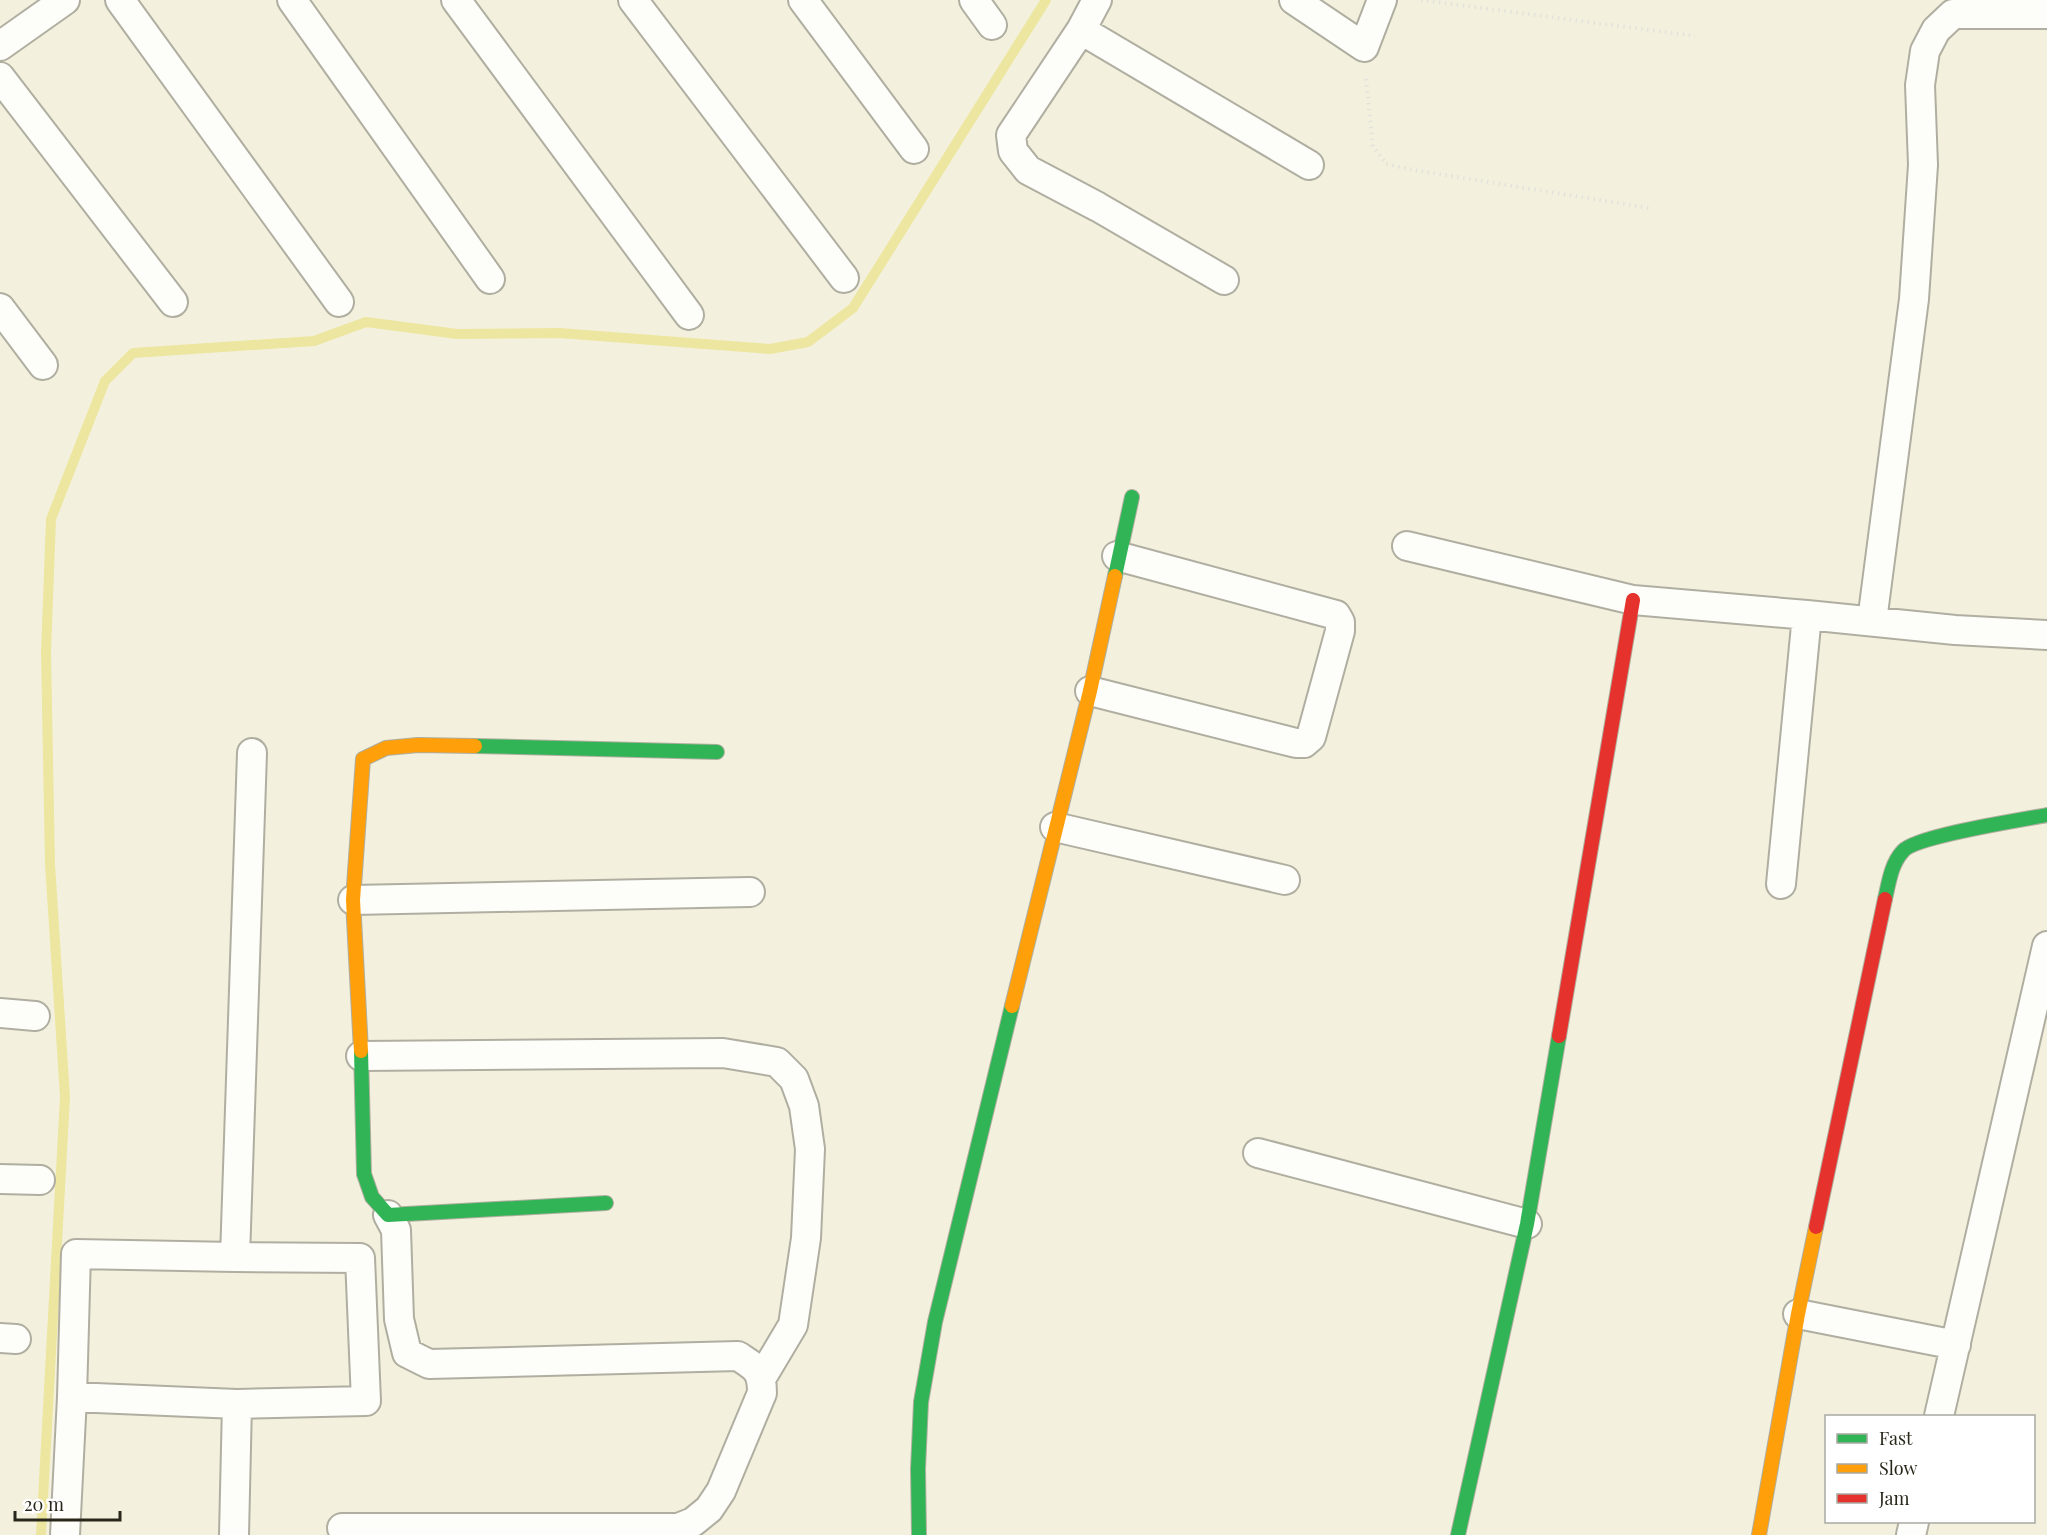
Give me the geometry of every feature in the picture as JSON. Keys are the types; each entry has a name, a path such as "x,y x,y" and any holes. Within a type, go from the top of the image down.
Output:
{"street":[{"path":"0,46 65,0"},
{"path":"120,0 339,302"},
{"path":"292,0 490,279"},
{"path":"456,0 689,315"},
{"path":"633,0 844,278"},
{"path":"803,0 914,149"},
{"path":"974,0 992,25"},
{"path":"1097,0 1081,30 1011,135 1013,151 1028,170 1098,207 1224,280"},
{"path":"1294,0 1364,47 1382,0"},
{"path":"1872,621 1914,299 1923,165 1920,85 1924,51 1936,30 1953,14 2047,14"},
{"path":"1081,30 1309,165"},
{"path":"0,77 173,302"},
{"path":"0,308 43,364"},
{"path":"919,1535 918,1469 921,1402 935,1322 1090,691 1132,497"},
{"path":"1407,546 1633,600 1955,630 2047,635"},
{"path":"1090,691 1296,743 1304,743 1311,737 1341,627 1336,615 1118,556"},
{"path":"1458,1535 1527,1224 1633,600"},
{"path":"1781,884 1807,615"},
{"path":"717,752 418,745 386,748 363,759 352,900 361,1056 364,1174 367,1191 378,1207 388,1215 396,1230 399,1319 407,1353 429,1364 738,1356 754,1366 762,1377"},
{"path":"234,1257 252,753"},
{"path":"1759,1535 1798,1314 1876,936 1894,863 1904,849 1915,843 2047,815"},
{"path":"1055,827 1285,880"},
{"path":"352,900 750,892"},
{"path":"1939,1415 2035,1051 2047,946"},
{"path":"0,1013 35,1016"},
{"path":"342,1528 660,1531 678,1528 693,1522 710,1509 721,1491 762,1393 762,1377 793,1325 806,1238 810,1149 804,1106 794,1079 777,1062 723,1053 361,1056"},
{"path":"1258,1153 1527,1224"},
{"path":"0,1179 40,1180"},
{"path":"388,1215 606,1203"},
{"path":"65,1535 72,1397 75,1254 360,1258 366,1401 237,1404 72,1397"},
{"path":"1798,1314 1956,1345"},
{"path":"234,1535 237,1404"}],"path":[{"path":"1421,0 1695,36"},
{"path":"1364,47 1372,146 1386,164 1649,208"}],"waterway":[{"path":"41,1535 65,1097 50,864 46,652 51,519 105,381 133,353 314,341 366,322 457,334 559,333 770,349 808,342 853,308 1046,0"}],"traffic: fast":[{"path":"1115,576 1132,497"},
{"path":"475,746 717,752"},
{"path":"1885,899 1896,862 1903,851 1912,845 1947,834 2047,815"},
{"path":"919,1535 918,1469 921,1402 935,1322 1012,1006"},
{"path":"1458,1535 1527,1224 1559,1036"},
{"path":"361,1051 364,1174 372,1197 388,1215 606,1203"}],"traffic: slow":[{"path":"1012,1006 1090,691 1115,576"},
{"path":"361,1051 353,900 363,759 386,748 418,745 475,746"},
{"path":"1759,1535 1798,1314 1816,1227"}],"traffic: jam":[{"path":"1559,1036 1633,600"},
{"path":"1816,1227 1885,899"}]}
